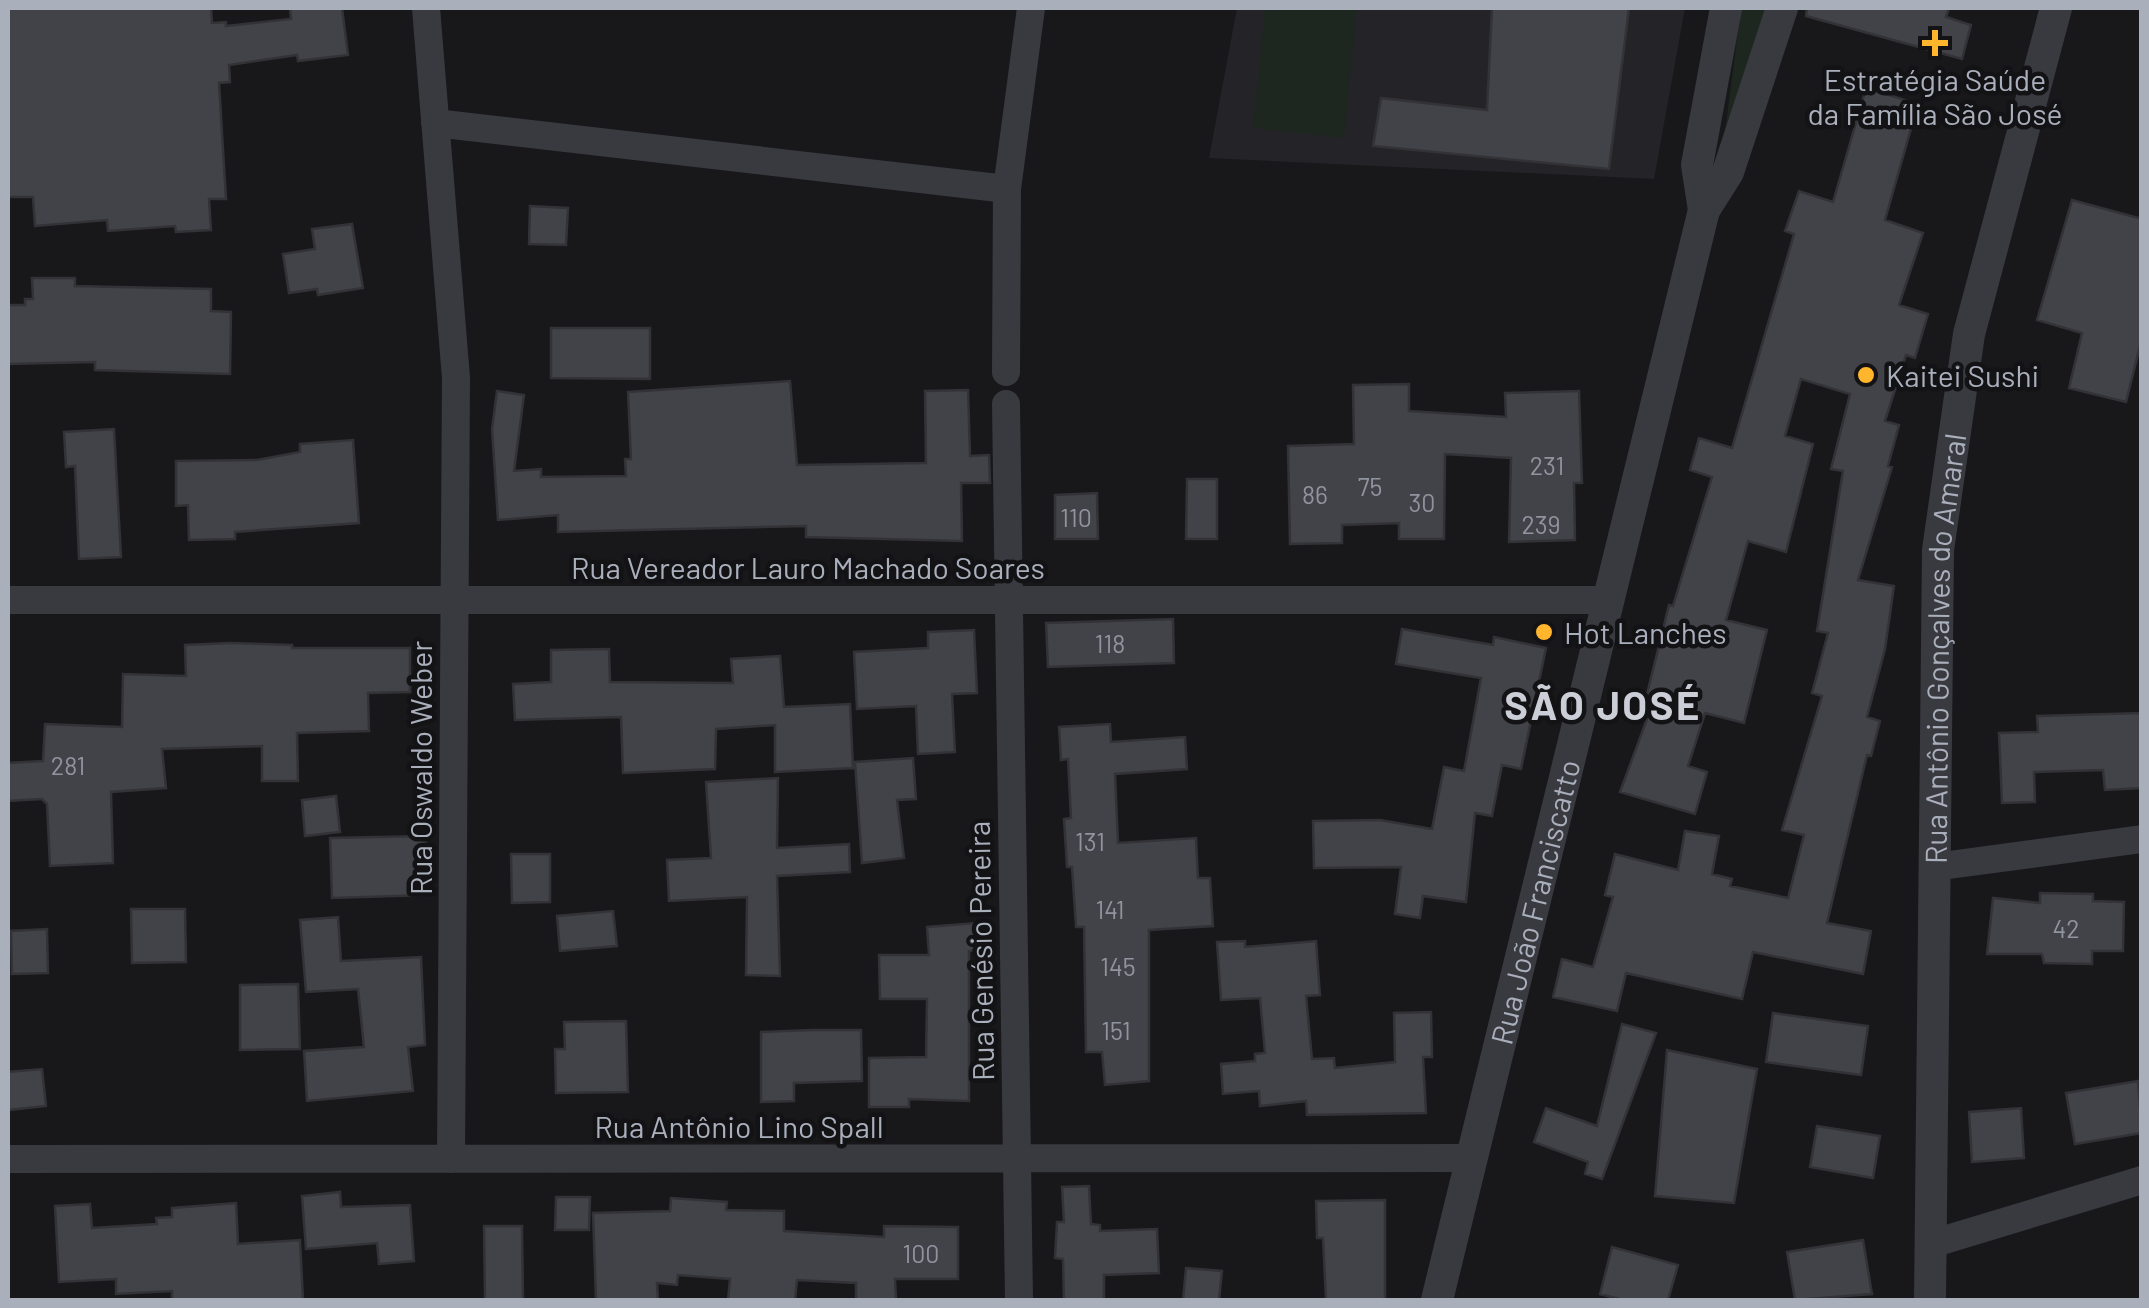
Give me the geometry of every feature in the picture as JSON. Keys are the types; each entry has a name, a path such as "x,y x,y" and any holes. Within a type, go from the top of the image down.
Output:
{"street":[{"name":"Rua Oswaldo Weber","path":"426,8 456,378 451,1159"},
{"path":"1006,372 1006,189 1031,8"},
{"name":"Rua João Franciscatto","path":"1704,210 1697,164 1726,8"},
{"name":"Rua João Franciscatto","path":"1436,1300 1704,210 1728,172 1782,8"},
{"name":"Rua Antônio Gonçalves do Amaral","path":"1930,1300 1938,550 1968,334 2056,8"},
{"path":"436,123 1006,189"},
{"name":"Rua Genésio Pereira","path":"1006,404 1018,1300"},
{"name":"Rua Vereador Lauro Machado Soares","path":"8,600 1608,600"},
{"path":"1934,867 2142,838"},
{"name":"Rua Antônio Lino Spall","path":"8,1159 1472,1158"},
{"path":"1931,1244 2142,1180"}],"shaded area":[{"path":"1237,8 1685,8 1654,179 1209,158"},
{"path":"1265,8 1357,8 1344,138 1253,128"},
{"path":"1741,8 1766,8 1725,132"}],"building":[{"path":"8,8 211,8 212,23 226,22 226,26 291,19 290,8 342,8 348,55 298,61 297,55 229,65 230,82 219,83 226,199 209,199 211,230 176,232 175,226 108,231 107,220 35,226 33,197 8,197"},
{"path":"1492,8 1629,8 1609,169 1373,146 1381,98 1487,110"},
{"name":"Estratégia Saúde da Família São José","path":"1807,8 1949,8 1946,17 1971,25 1962,59 1806,16"},
{"path":"1866,88 1918,104 1885,220 1923,233 1899,305 1928,314 1915,358 1906,355 1885,421 1899,425 1888,466 1892,467 1858,580 1894,586 1885,649 1867,717 1880,721 1871,756 1867,755 1827,923 1871,931 1863,974 1753,952 1742,999 1626,973 1617,1011 1553,997 1562,959 1593,967 1613,897 1605,895 1615,854 1678,870 1685,831 1719,836 1712,874 1732,879 1730,886 1788,898 1804,835 1782,830 1822,696 1812,693 1828,633 1817,631 1843,471 1831,469 1850,394 1801,379 1785,436 1813,444 1786,552 1748,541 1726,620 1767,630 1744,723 1705,713 1688,766 1707,772 1695,814 1620,792 1654,700 1646,698 1669,605 1673,606 1712,477 1690,470 1699,438 1732,448 1794,234 1785,231 1799,191 1833,202"},
{"path":"2072,200 2142,219 2142,338 2126,402 2069,388 2082,333 2037,320"},
{"path":"530,206 568,208 566,245 529,244"},
{"path":"352,224 363,288 318,295 317,289 289,293 283,254 315,249 312,229"},
{"path":"32,278 75,278 75,286 211,289 211,311 231,312 230,374 95,370 95,362 8,364 8,305 25,305 25,299 33,299"},
{"path":"551,328 650,328 650,379 551,378"},
{"path":"790,381 797,465 926,463 925,391 968,390 970,456 989,455 990,483 961,483 962,541 806,537 806,526 558,532 558,515 498,520 492,429 497,391 524,395 514,471 541,469 541,477 626,476 625,459 631,459 628,392"},
{"path":"1409,384 1409,411 1506,417 1505,393 1579,391 1582,483 1574,483 1575,540 1509,542 1511,458 1445,454 1444,539 1399,539 1399,523 1342,525 1342,543 1290,544 1288,446 1354,444 1353,385"},
{"path":"114,429 121,557 79,559 75,466 66,467 64,432"},
{"path":"353,440 359,523 235,532 235,539 189,540 188,505 176,506 176,461 257,460 300,452 300,444"},
{"path":"1187,479 1217,479 1217,539 1186,539"},
{"path":"1097,493 1098,539 1055,539 1055,495"},
{"path":"1173,619 1174,663 1048,667 1046,623"},
{"path":"1402,629 1493,645 1494,637 1546,648 1521,769 1502,765 1492,816 1475,813 1466,902 1423,896 1420,918 1395,914 1401,867 1314,868 1313,821 1380,820 1432,829 1444,767 1464,771 1481,678 1396,664"},
{"path":"974,630 977,693 952,694 955,752 918,754 916,706 857,709 854,652 928,648 928,632"},
{"path":"230,643 292,648 410,648 410,692 368,693 369,731 297,733 298,781 262,781 262,746 162,749 166,788 111,792 113,863 50,866 47,804 42,799 8,801 8,763 43,761 45,724 122,727 123,674 186,676 185,645"},
{"path":"609,649 610,682 733,683 731,659 780,656 784,707 850,704 853,768 775,772 775,725 716,729 715,769 623,773 621,717 515,720 513,684 551,682 551,650"},
{"path":"2142,713 2142,788 2105,790 2103,770 2034,772 2035,802 2002,803 1999,733 2038,732 2037,716"},
{"path":"1110,724 1111,742 1185,737 1187,769 1115,774 1118,843 1196,838 1198,878 1210,878 1213,926 1149,930 1149,1081 1105,1085 1102,1052 1086,1052 1084,927 1076,927 1072,867 1067,867 1064,819 1071,818 1068,759 1061,760 1059,727"},
{"path":"913,758 916,799 897,800 904,858 862,863 855,762"},
{"path":"778,778 777,848 849,844 850,872 777,876 780,976 746,975 747,897 669,901 667,860 711,858 706,782"},
{"path":"336,796 340,832 305,836 302,800"},
{"path":"426,836 427,895 332,898 330,838"},
{"path":"511,854 550,854 550,902 512,903"},
{"path":"2040,893 2093,894 2093,901 2124,902 2123,951 2092,951 2092,964 2044,963 2042,954 1987,954 1993,898 2040,903"},
{"path":"131,909 185,909 186,962 132,963"},
{"path":"613,911 617,946 560,951 557,916"},
{"path":"338,917 341,961 421,957 425,1045 408,1047 413,1091 307,1101 304,1051 364,1047 358,989 306,992 300,920"},
{"path":"976,923 978,950 969,951 969,1101 909,1099 909,1107 869,1107 869,1058 926,1057 927,999 880,999 879,955 929,955 927,927"},
{"path":"47,929 48,973 12,974 11,931"},
{"path":"1245,941 1245,947 1316,941 1320,995 1306,996 1312,1059 1334,1058 1335,1068 1395,1062 1394,1013 1431,1012 1432,1057 1423,1057 1426,1113 1307,1115 1306,1101 1260,1106 1259,1091 1223,1094 1221,1064 1255,1061 1255,1054 1265,1053 1260,998 1221,1000 1217,942"},
{"path":"298,984 300,1049 240,1050 240,985"},
{"path":"1773,1013 1868,1026 1861,1075 1766,1062"},
{"path":"626,1021 628,1092 556,1093 555,1049 565,1049 564,1022"},
{"path":"1622,1024 1656,1033 1602,1179 1585,1174 1588,1162 1534,1142 1546,1108 1597,1126"},
{"path":"861,1030 862,1081 794,1083 794,1101 761,1102 761,1032"},
{"path":"1667,1050 1757,1069 1734,1203 1655,1196"},
{"path":"42,1069 46,1106 8,1110 8,1072"},
{"path":"2138,1081 2142,1133 2075,1144 2066,1093"},
{"path":"2021,1108 2024,1158 1972,1162 1969,1112"},
{"path":"1817,1126 1880,1136 1873,1178 1810,1167"},
{"path":"1089,1186 1091,1224 1100,1225 1100,1231 1157,1229 1159,1273 1104,1275 1104,1300 1064,1300 1063,1259 1055,1258 1057,1222 1064,1222 1062,1187"},
{"path":"340,1192 341,1207 410,1205 414,1261 379,1264 377,1243 306,1249 302,1196"},
{"path":"556,1197 590,1197 589,1230 555,1230"},
{"path":"671,1198 727,1202 726,1210 784,1211 784,1231 884,1237 884,1226 958,1227 958,1279 895,1279 896,1300 856,1300 856,1283 797,1280 795,1300 728,1300 730,1279 678,1275 677,1285 657,1283 658,1300 596,1300 593,1213 670,1211"},
{"path":"1385,1200 1385,1300 1326,1300 1323,1238 1317,1238 1316,1201"},
{"path":"236,1203 238,1244 300,1240 303,1300 172,1300 172,1291 116,1294 116,1279 59,1282 55,1206 90,1204 92,1228 157,1224 156,1218 172,1217 172,1208"},
{"path":"484,1226 522,1226 523,1300 485,1300"},
{"path":"1863,1240 1872,1294 1795,1300 1787,1252"},
{"path":"1612,1247 1678,1265 1668,1300 1623,1300 1600,1294"},
{"path":"1186,1268 1222,1271 1219,1300 1183,1300"}],"place":[{"name":"Estratégia Saúde da Família São José","path":"1935,43"},
{"name":"Kaitei Sushi","path":"1866,375"},
{"name":"Hot Lanches","path":"1544,632"}],"district":[{"name":"SÃO JOSÉ","path":"1603,704"}]}
